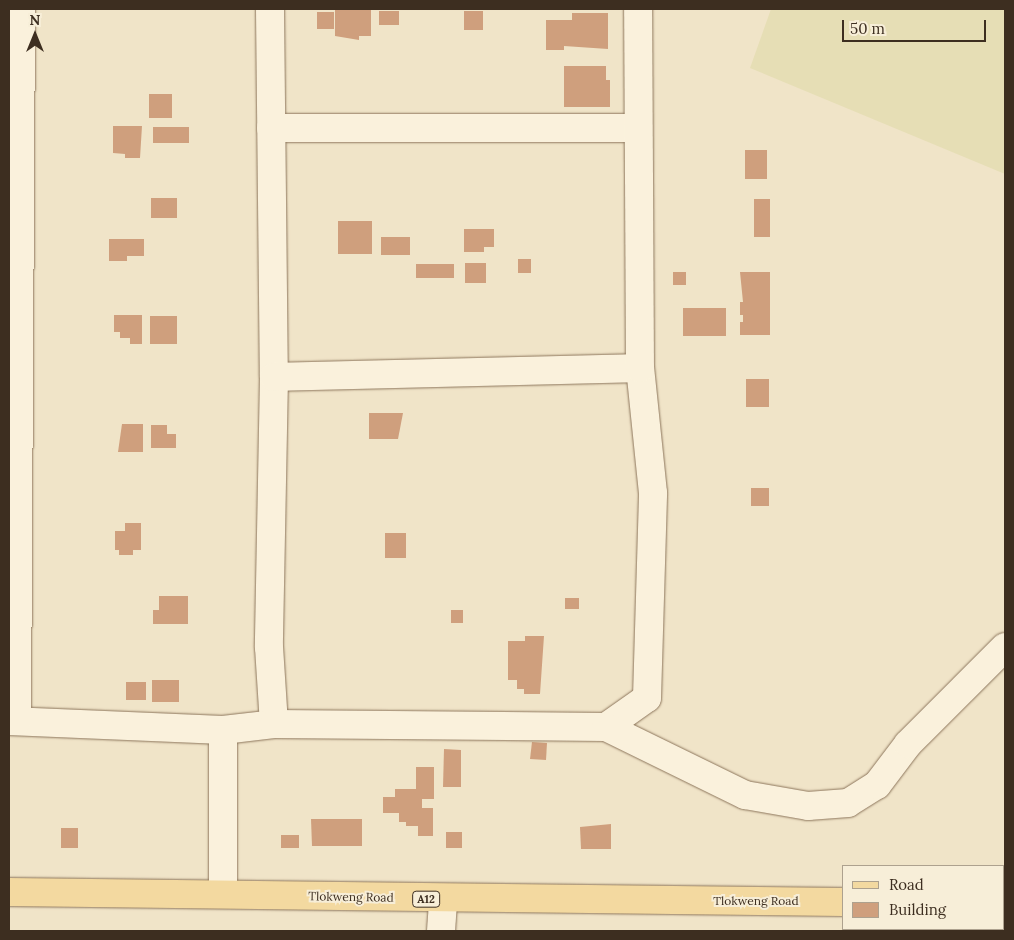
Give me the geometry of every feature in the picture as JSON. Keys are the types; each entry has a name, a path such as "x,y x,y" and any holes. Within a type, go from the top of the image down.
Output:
{"main road":[{"name":"Tlokweng Road","path":"9,892 443,899 842,902"}],"street":[{"path":"21,9 13,721 224,730 274,724 606,727 745,796 808,806 848,803 877,785 908,744 1005,647"},
{"path":"270,9 274,377 269,647 274,724"},
{"path":"606,727 647,698 653,493 640,368 638,9"},
{"path":"271,128 638,128"},
{"path":"274,377 640,368"},
{"path":"224,730 224,894"},
{"path":"441,931 443,899"}],"shaded area":[{"path":"771,9 1005,9 1005,174 750,68"}],"building":[{"path":"335,10 371,10 371,36 359,36 359,40 335,36"},
{"path":"379,11 399,11 399,25 379,25"},
{"path":"464,11 483,11 483,30 464,30"},
{"path":"317,12 334,12 334,29 317,29"},
{"path":"572,13 608,13 608,49 564,46 564,50 546,50 546,20 572,20"},
{"path":"564,66 606,66 606,80 610,80 610,107 564,107"},
{"path":"149,94 172,94 172,118 149,118"},
{"path":"113,126 142,126 140,158 125,158 125,154 113,153"},
{"path":"153,127 189,127 189,143 153,143"},
{"path":"745,150 767,150 767,179 745,179"},
{"path":"151,198 177,198 177,218 151,218"},
{"path":"754,199 770,199 770,237 754,237"},
{"path":"338,221 372,221 372,254 338,254"},
{"path":"464,229 494,229 494,247 484,247 484,252 464,252"},
{"path":"381,237 410,237 410,255 381,255"},
{"path":"109,239 144,239 144,256 127,256 127,261 109,261"},
{"path":"518,259 531,259 531,273 518,273"},
{"path":"465,263 486,263 486,283 465,283"},
{"path":"416,264 454,264 454,278 416,278"},
{"path":"673,272 686,272 686,285 673,285"},
{"path":"740,272 770,272 770,335 740,335 740,322 743,322 743,315 740,315 740,302 743,302"},
{"path":"683,308 726,308 726,336 683,336"},
{"path":"114,315 142,315 142,344 130,344 130,338 120,338 120,332 114,332"},
{"path":"150,316 177,316 177,344 150,344"},
{"path":"746,379 769,379 769,407 746,407"},
{"path":"369,413 403,413 398,439 369,439"},
{"path":"122,424 143,424 143,452 118,452"},
{"path":"151,425 167,425 167,434 176,434 176,448 151,448"},
{"path":"751,488 769,488 769,506 751,506"},
{"path":"125,523 141,523 141,550 133,550 133,555 119,555 119,550 115,550 115,531 125,531"},
{"path":"385,533 406,533 406,558 385,558"},
{"path":"159,596 188,596 188,624 153,624 153,610 159,610"},
{"path":"565,598 579,598 579,609 565,609"},
{"path":"451,610 463,610 463,623 451,623"},
{"path":"525,636 544,636 540,694 524,694 524,689 517,689 517,680 508,680 508,641 525,641"},
{"path":"152,680 179,680 179,702 152,702"},
{"path":"126,682 146,682 146,700 126,700"},
{"path":"532,742 547,743 546,760 530,759"},
{"path":"444,749 461,750 461,787 443,787"},
{"path":"416,767 434,767 434,799 422,799 422,808 433,808 433,836 418,836 418,826 406,826 406,822 399,822 399,813 383,813 383,797 395,797 395,789 416,789"},
{"path":"311,819 362,819 362,846 312,846"},
{"path":"611,824 611,849 581,849 580,827"},
{"path":"61,828 78,828 78,848 61,848"},
{"path":"446,832 462,832 462,848 446,848"},
{"path":"281,835 299,835 299,848 281,848"}]}
